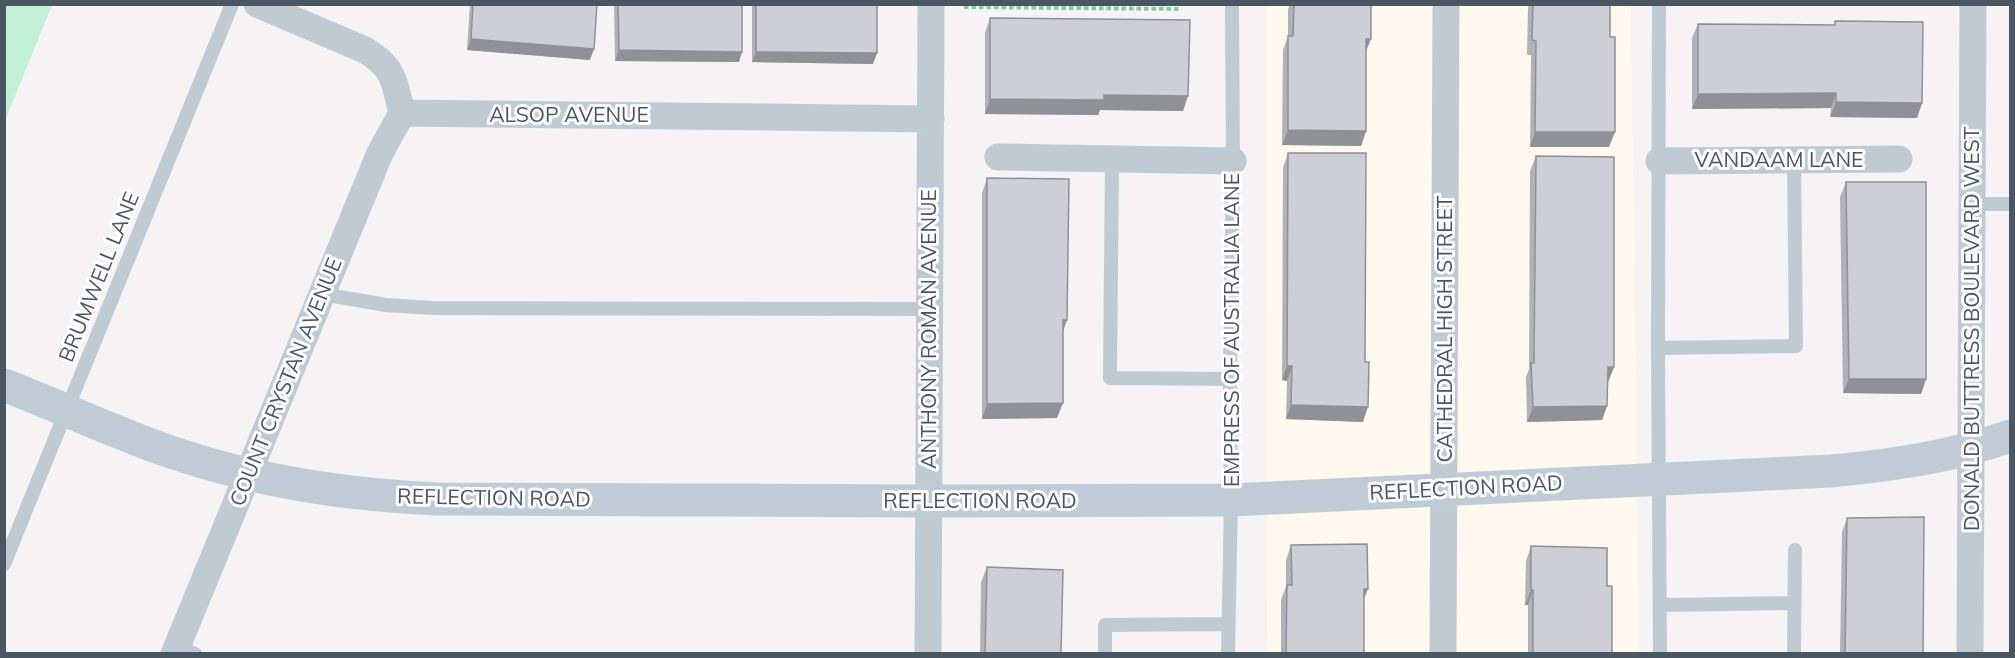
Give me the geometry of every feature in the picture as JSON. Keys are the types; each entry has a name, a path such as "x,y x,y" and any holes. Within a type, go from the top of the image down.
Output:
{"street":[{"path":"257,4 365,50 380,59 391,72 402,113"},
{"name":"ANTHONY ROMAN AVENUE","path":"928,654 931,4"},
{"name":"CATHEDRAL HIGH STREET","path":"1443,654 1446,4"},
{"name":"DONALD BUTTRESS BOULEVARD WEST","path":"1970,654 1973,4"},
{"name":"ALSOP AVENUE","path":"402,113 931,119"},
{"name":"COUNT CRYSTAN AVENUE","path":"182,651 249,473 322,294 380,153 402,113"},
{"name":"EMPRESS OF AUSTRALIA LANE","path":"998,158 1233,160"},
{"name":"VANDAAM LANE","path":"1659,161 1899,159"},
{"name":"REFLECTION ROAD","path":"4,385 164,450 316,488 357,494 415,498 1231,500 1831,471 1872,467 1971,450 2010,436"}],"lane":[{"name":"BRUMWELL LANE","path":"4,564 232,4"},
{"name":"EMPRESS OF AUSTRALIA LANE","path":"1228,654 1231,500 1232,4"},
{"path":"1659,4 1660,654"},
{"path":"1112,159 1110,378 1230,379"},
{"path":"1658,348 1796,346 1794,160"},
{"path":"1972,204 2010,204"},
{"path":"322,294 386,305 432,308 929,309"},
{"path":"1794,550 1794,654"},
{"path":"1661,605 1794,603"},
{"path":"1105,654 1105,625 1228,624"}],"path":[{"path":"963,7 1180,9"}],"shaded area":[{"path":"1266,5 1631,5 1639,653 1267,653"}],"green space":[{"path":"4,5 52,5 5,121"}],"building":[{"path":"473,4 597,4 594,49 471,39"},
{"path":"618,4 742,4 742,52 619,50"},
{"path":"756,4 877,4 877,53 756,52"},
{"path":"1294,4 1371,4 1371,39 1366,39 1366,131 1288,130 1288,36 1293,36"},
{"path":"1533,4 1610,4 1610,37 1615,37 1615,132 1535,132 1536,41 1532,40"},
{"path":"990,18 1190,20 1188,96 1104,95 1104,100 990,99"},
{"path":"1835,21 1923,22 1922,103 1836,102 1836,93 1698,94 1698,24 1835,25"},
{"path":"1288,153 1366,153 1365,362 1369,362 1368,407 1291,405 1292,366 1287,366"},
{"path":"1536,156 1614,157 1614,367 1608,367 1607,406 1533,407 1531,363 1534,363"},
{"path":"987,178 1069,179 1067,320 1063,320 1063,403 987,404"},
{"path":"1846,182 1926,182 1926,379 1849,379"},
{"path":"1924,517 1923,654 1845,654 1847,518"},
{"path":"1367,544 1368,589 1364,589 1364,654 1286,654 1287,585 1292,585 1291,545"},
{"path":"1531,546 1607,548 1607,586 1612,586 1612,654 1533,654"},
{"path":"987,567 1063,570 1061,653 1067,654 985,654"}]}
